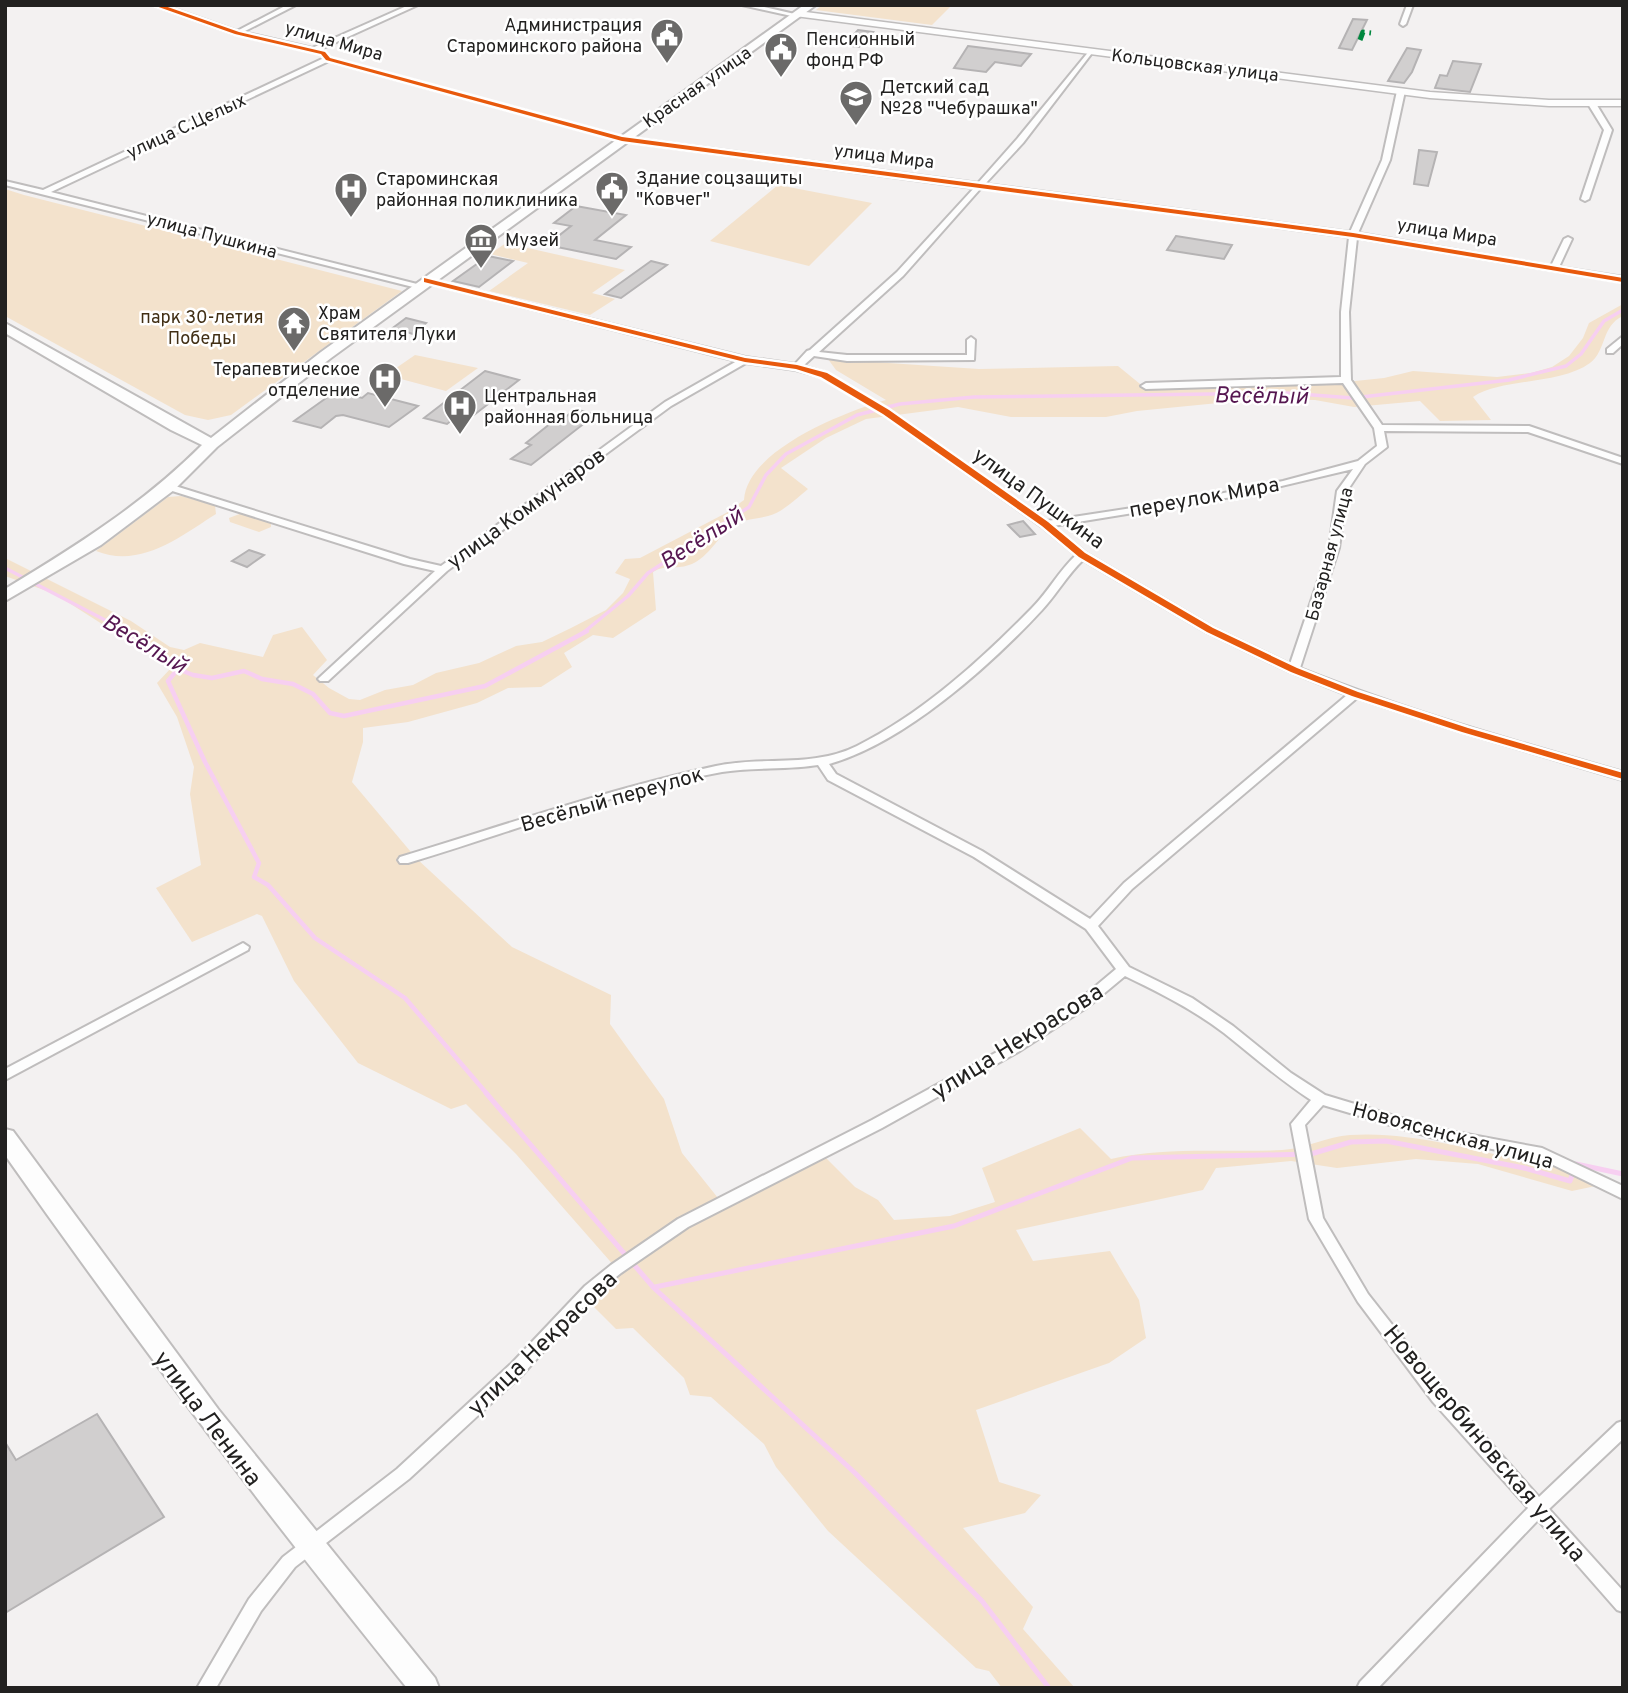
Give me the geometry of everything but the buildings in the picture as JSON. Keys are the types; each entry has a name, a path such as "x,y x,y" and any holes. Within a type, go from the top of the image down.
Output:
{"main road":[{"name":"Кольцовская улица","path":"800,10 1090,52 1401,91 1482,100 1623,103"},
{"name":"Красная улица","path":"212,444 423,284 800,10"},
{"path":"5,327 212,444 169,487 95,542 10,593"},
{"name":"улица Ленина","path":"5,1137 122,1303 308,1545 425,1688"}],"street":[{"name":"улица Мира","path":"156,5 237,33 323,53 328,59 622,139 1353,235 1555,266 1623,280"},
{"path":"237,33 293,5"},
{"path":"311,51 415,5"},
{"name":"Кольцовская улица","path":"746,5 800,10"},
{"path":"1406,24 1408,8"},
{"path":"797,367 878,295 1020,141 1090,52"},
{"name":"улица С.Целых","path":"43,194 328,59"},
{"path":"1401,91 1386,160 1353,235 1345,312 1349,384 1360,403 1379,428 1529,429 1623,461"},
{"path":"1585,199 1608,130 1592,104"},
{"name":"улица Пушкина","path":"5,183 745,360 797,367 824,375 881,409 1045,524 1082,555 1210,630 1294,670 1355,695 1623,776"},
{"path":"1555,266 1567,239"},
{"path":"1610,351 1623,339"},
{"path":"810,353 847,358 971,358 971,340"},
{"name":"улица Коммунаров","path":"324,679 443,569 668,404 745,360"},
{"path":"1146,386 1349,384"},
{"name":"Базарная улица","path":"1294,670 1334,548 1346,484 1363,462 1382,447 1379,428"},
{"name":"переулок Мира","path":"1045,524 1252,490 1321,476 1363,462"},
{"name":"переулок Мира","path":"1321,476 1335,477 1346,484"},
{"path":"169,487 408,562 443,569"},
{"name":"Весёлый переулок","path":"404,860 646,785 736,766 823,764 880,738 949,688 1039,607 1071,565 1082,555"},
{"path":"1091,926 1128,887 1355,695"},
{"path":"823,764 832,776 978,854 1091,926 1124,970 1187,1001 1228,1029 1286,1077 1320,1098"},
{"path":"5,1075 243,947"},
{"name":"улица Некрасова","path":"206,1688 266,1590 308,1545 403,1474 518,1368 590,1290 616,1269 654,1241 1013,1049 1084,1003 1124,970"},
{"name":"Новощербиновская улица","path":"1320,1098 1298,1124 1303,1165 1316,1219 1363,1298 1439,1397 1623,1604"},
{"name":"Новоясенская улица","path":"1320,1098 1434,1133 1542,1153 1623,1193"},
{"path":"1367,1688 1539,1508 1623,1428"}],"green space":[{"path":"822,5 952,5 932,25 816,10"},
{"path":"778,185 872,203 809,266 710,241"},
{"name":"парк 30-летия Победы","path":"5,189 402,291 231,415 208,420 185,415 5,316"},
{"path":"506,243 625,270 592,293 615,299 590,315 489,291 528,263 490,254"},
{"path":"1623,304 1623,316 1611,326 1599,352 1590,363 1563,375 1499,387 1473,397 1491,420 1440,421 1420,401 1354,407 1315,400 1259,399 1137,411 1106,417 1011,417 958,407 866,419 826,438 781,468 808,489 784,509 733,526 695,562 653,572 656,610 613,638 593,635 564,653 572,667 541,687 508,688 477,703 408,722 363,728 363,742 352,782 416,858 512,947 611,995 610,1024 664,1099 682,1153 722,1203 821,1153 855,1187 878,1200 894,1220 950,1216 995,1202 982,1168 1080,1128 1111,1159 1175,1151 1282,1150 1341,1136 1372,1134 1416,1138 1525,1161 1529,1156 1605,1184 1572,1191 1478,1164 1416,1159 1337,1168 1291,1161 1216,1168 1203,1190 1016,1230 1033,1261 1110,1251 1139,1300 1146,1338 1109,1363 976,1410 999,1482 1041,1495 1025,1513 963,1528 1033,1607 1023,1629 1075,1688 1002,1688 989,1671 976,1668 828,1531 776,1467 764,1444 711,1397 690,1395 684,1378 633,1328 616,1329 592,1305 590,1290 616,1268 516,1154 466,1104 451,1109 358,1063 294,981 262,916 257,914 192,942 156,888 201,865 190,794 194,767 177,717 157,683 171,668 55,594 5,576 5,558 131,621 170,647 184,650 200,643 263,657 273,635 302,627 327,660 313,675 349,699 360,700 385,690 413,685 436,673 479,663 516,646 542,642 606,610 623,593 630,579 615,573 625,559 640,558 726,513 744,500 749,482 762,465 800,436 823,424 886,400 836,370 828,359 979,369 1118,366 1145,388 1326,384 1384,378 1413,371 1497,377 1531,373 1552,367 1569,356 1583,338 1589,323"},
{"path":"415,355 478,368 446,391 386,375"},
{"path":"181,496 215,505 216,514 175,540 145,553 129,556 96,551 168,497"},
{"path":"242,513 271,523 271,527 259,532 230,522 229,518"}],"waterway":[{"name":"Весёлый","path":"584,632 628,596 648,573 749,507 766,475 786,454 857,415 900,404 974,397 1286,393 1353,398 1509,380 1566,366 1581,354 1604,321 1623,310"},
{"name":"Весёлый","path":"5,568 128,632"},
{"name":"Весёлый","path":"125,631 178,669"},
{"name":"Весёлый","path":"178,669 212,678 244,671 262,679 293,684 313,694 330,713 344,716 485,686 587,631"},
{"path":"178,669 168,681 205,762 259,863 254,877 268,885 315,938 405,998 488,1095"},
{"path":"486,1093 654,1288 855,1473 982,1601 1049,1688"},
{"path":"655,1287 954,1226 1132,1158 1311,1154 1351,1142 1386,1141 1524,1168 1570,1181 1576,1164 1623,1174"}],"marked path":[{"path":"1360,40 1363,32 1371,33"}],"cycle path":[{"path":"156,5 237,33 323,53 328,59 622,139 1353,235 1623,280"},
{"path":"427,280 745,360 797,367 824,375 886,412 1045,524 1082,555 1210,630 1294,670 1355,694 1465,730 1623,776"}],"place":[{"name":"Администрация Староминского района","path":"667,65"},
{"name":"Пенсионный фонд РФ","path":"781,79"},
{"name":"Детский сад №28 \"Чебурашка\"","path":"856,127"},
{"name":"Здание соцзащиты \"Ковчег\"","path":"612,218"},
{"name":"Староминская районная поликлиника","path":"351,219"},
{"name":"Музей","path":"481,270"},
{"name":"Храм Святителя Луки","path":"294,353"},
{"name":"Терапевтическое отделение","path":"385,409"},
{"name":"Центральная районная больница","path":"460,436"}]}
